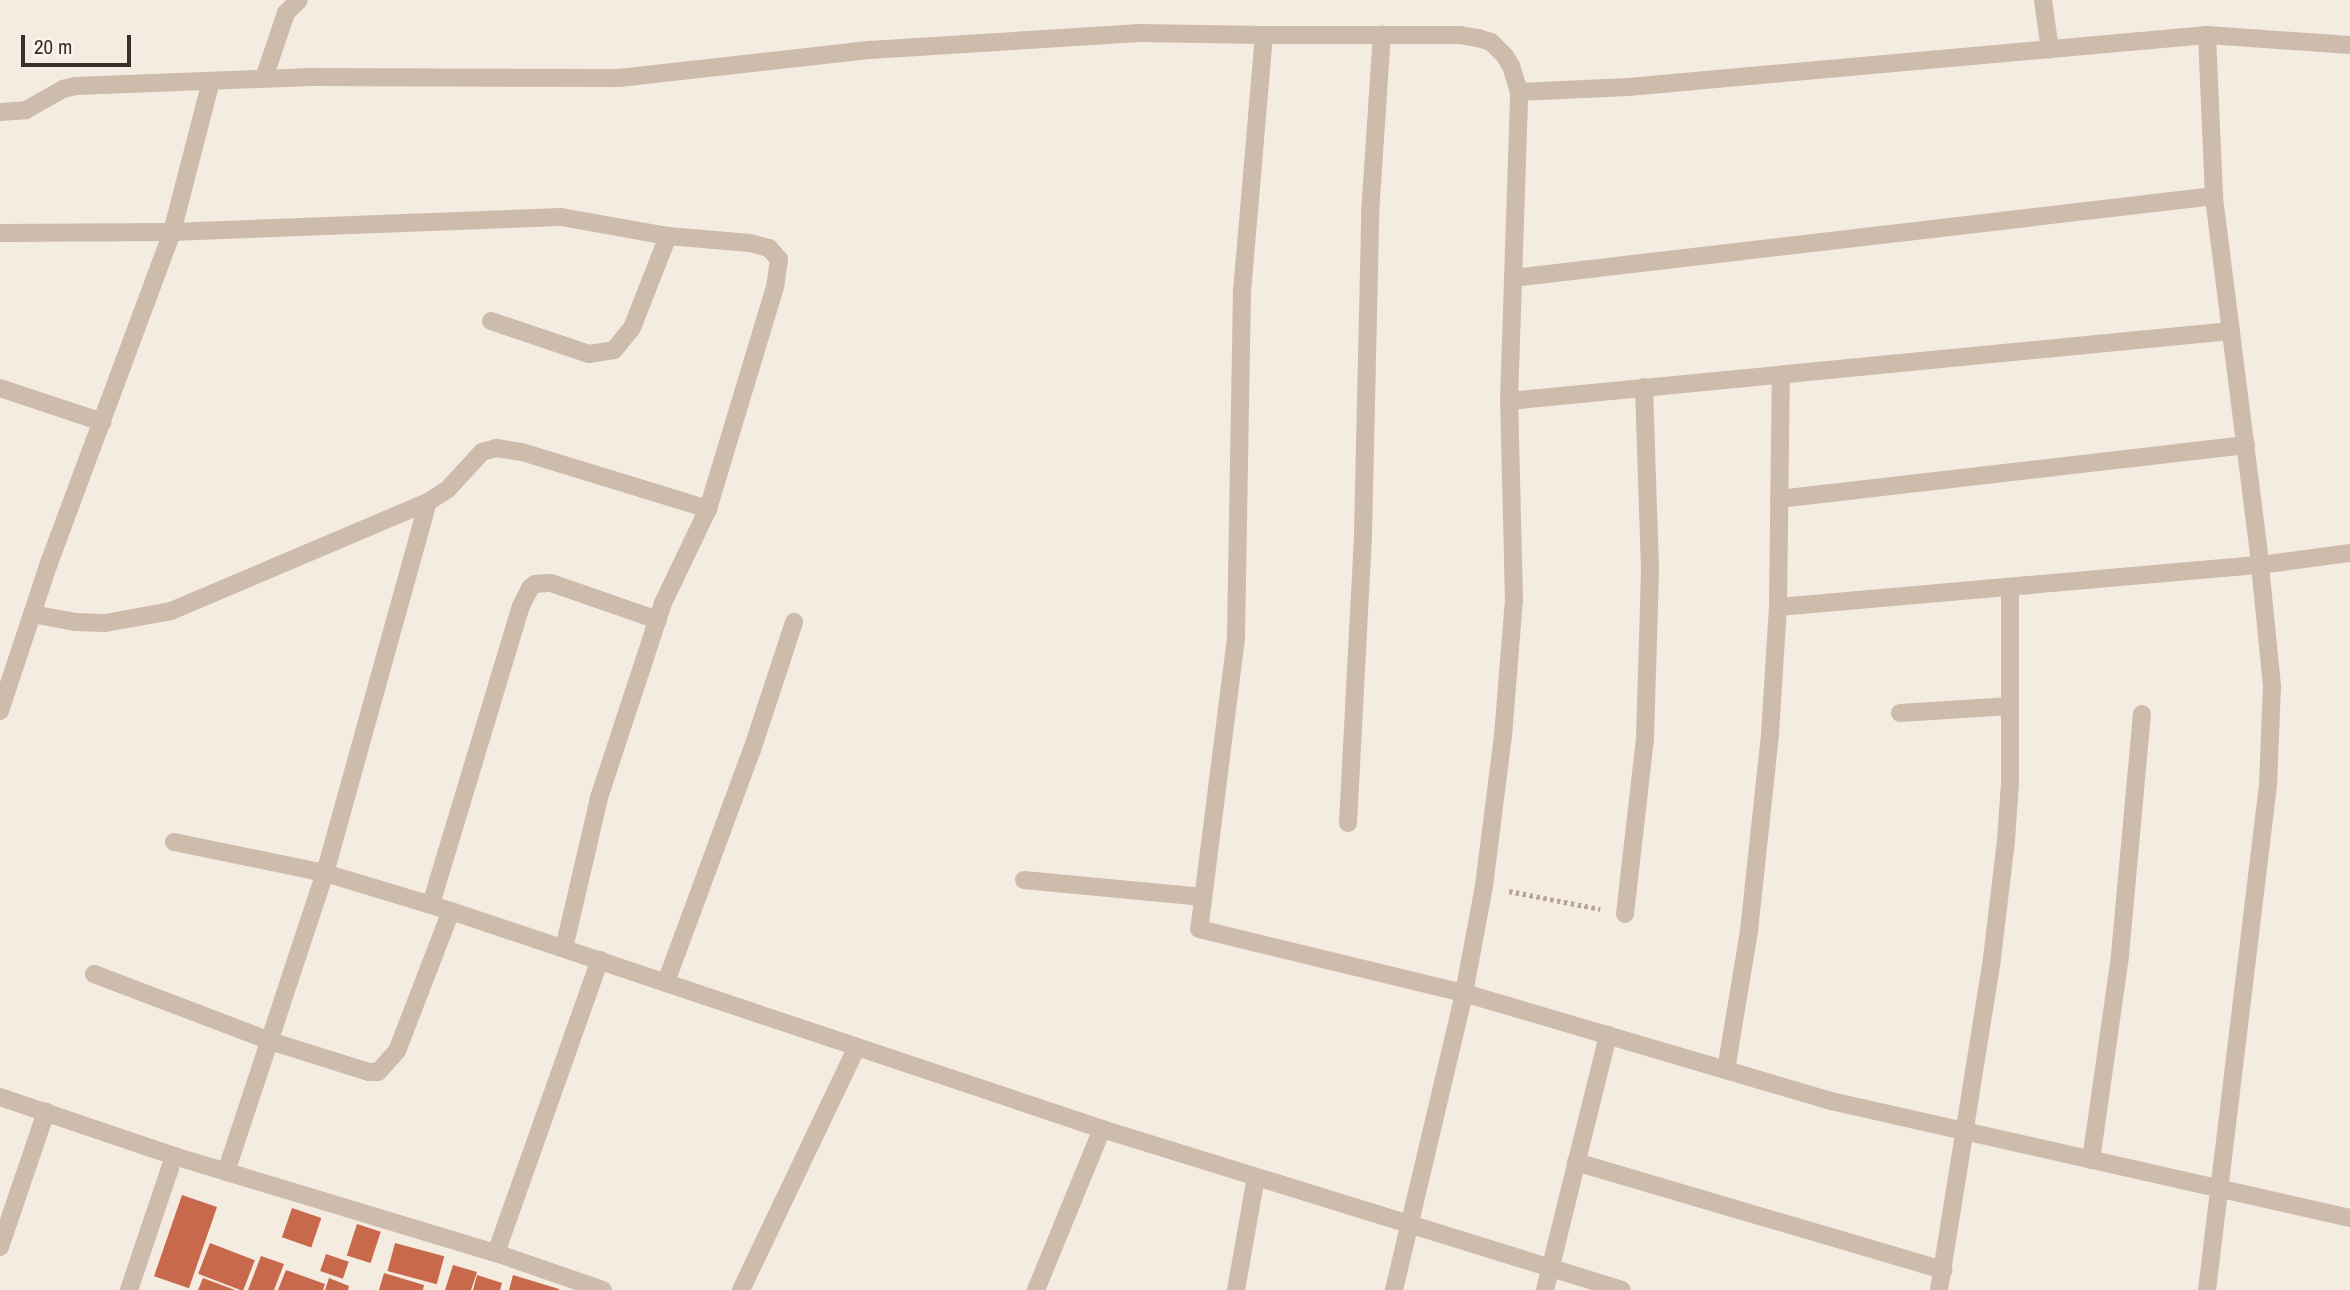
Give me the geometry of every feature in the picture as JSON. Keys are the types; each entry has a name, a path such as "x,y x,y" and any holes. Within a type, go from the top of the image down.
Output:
{"street":[{"path":"264,78 286,13 299,0"},
{"path":"2043,0 2050,50"},
{"path":"0,112 26,110 63,89 76,86 264,78 619,78 870,50 1139,33 1460,35 1491,42 1511,66 1518,92 1509,401 1514,600 1503,736 1484,886 1464,993 1394,1290"},
{"path":"1348,823 1363,534 1370,214 1382,34"},
{"path":"1264,35 1242,291 1236,638 1199,929 1464,993 1831,1101 2350,1218"},
{"path":"2207,35 2214,197 2246,445 2272,686 2268,785 2207,1290"},
{"path":"1518,92 1641,86 2207,35 2350,45"},
{"path":"0,711 32,614 172,232 211,80"},
{"path":"1513,278 2214,197"},
{"path":"0,233 172,232 561,217 668,236 750,243 769,248 779,259 775,287 708,509 668,591 599,798 564,948"},
{"path":"491,321 589,354 614,350 632,328 668,236"},
{"path":"1509,401 2231,331"},
{"path":"1726,1070 1761,836 1778,607 1780,375"},
{"path":"1625,914 1646,717 1650,569 1644,387"},
{"path":"0,388 102,422"},
{"path":"1779,499 2246,445"},
{"path":"32,614 76,622 105,623 171,611 428,502 448,489 482,452 496,448 522,452 708,509"},
{"path":"226,1172 325,873 428,502"},
{"path":"1778,607 2260,565 2350,553"},
{"path":"430,904 521,607 530,588 536,584 551,583 658,620"},
{"path":"1939,1290 1992,958 2006,840 2010,587"},
{"path":"666,982 752,750 794,622"},
{"path":"1900,713 2010,706"},
{"path":"2091,1160 2120,955 2142,715"},
{"path":"174,842 325,873 430,904 1102,1129 1622,1290"},
{"path":"1024,880 1203,897"},
{"path":"94,974 270,1041 369,1072 378,1072 397,1051 452,911"},
{"path":"496,1253 600,960"},
{"path":"1545,1290 1608,1035"},
{"path":"741,1290 857,1047"},
{"path":"0,1097 174,1156 496,1253 603,1290"},
{"path":"0,1247 46,1112"},
{"path":"1036,1290 1102,1129"},
{"path":"129,1290 174,1156"},
{"path":"1576,1162 1943,1270"},
{"path":"1236,1290 1256,1177"}],"path":[{"path":"1484,886 1625,914"}],"building":[{"path":"182,1195 217,1207 189,1288 154,1276"},
{"path":"292,1208 321,1218 311,1247 282,1237"},
{"path":"357,1224 381,1232 371,1263 347,1255"},
{"path":"210,1243 255,1260 243,1290 198,1274"},
{"path":"395,1243 444,1256 437,1284 387,1271"},
{"path":"326,1254 349,1262 343,1279 320,1271"},
{"path":"261,1256 284,1264 274,1290 248,1290"},
{"path":"453,1265 477,1272 471,1290 445,1290"},
{"path":"286,1270 325,1284 323,1290 278,1290"},
{"path":"384,1273 424,1285 423,1290 379,1290"},
{"path":"477,1275 502,1283 500,1290 473,1290"},
{"path":"513,1275 559,1289 559,1290 509,1290"},
{"path":"203,1278 235,1290 198,1290"},
{"path":"329,1278 349,1286 348,1290 325,1290"}]}
